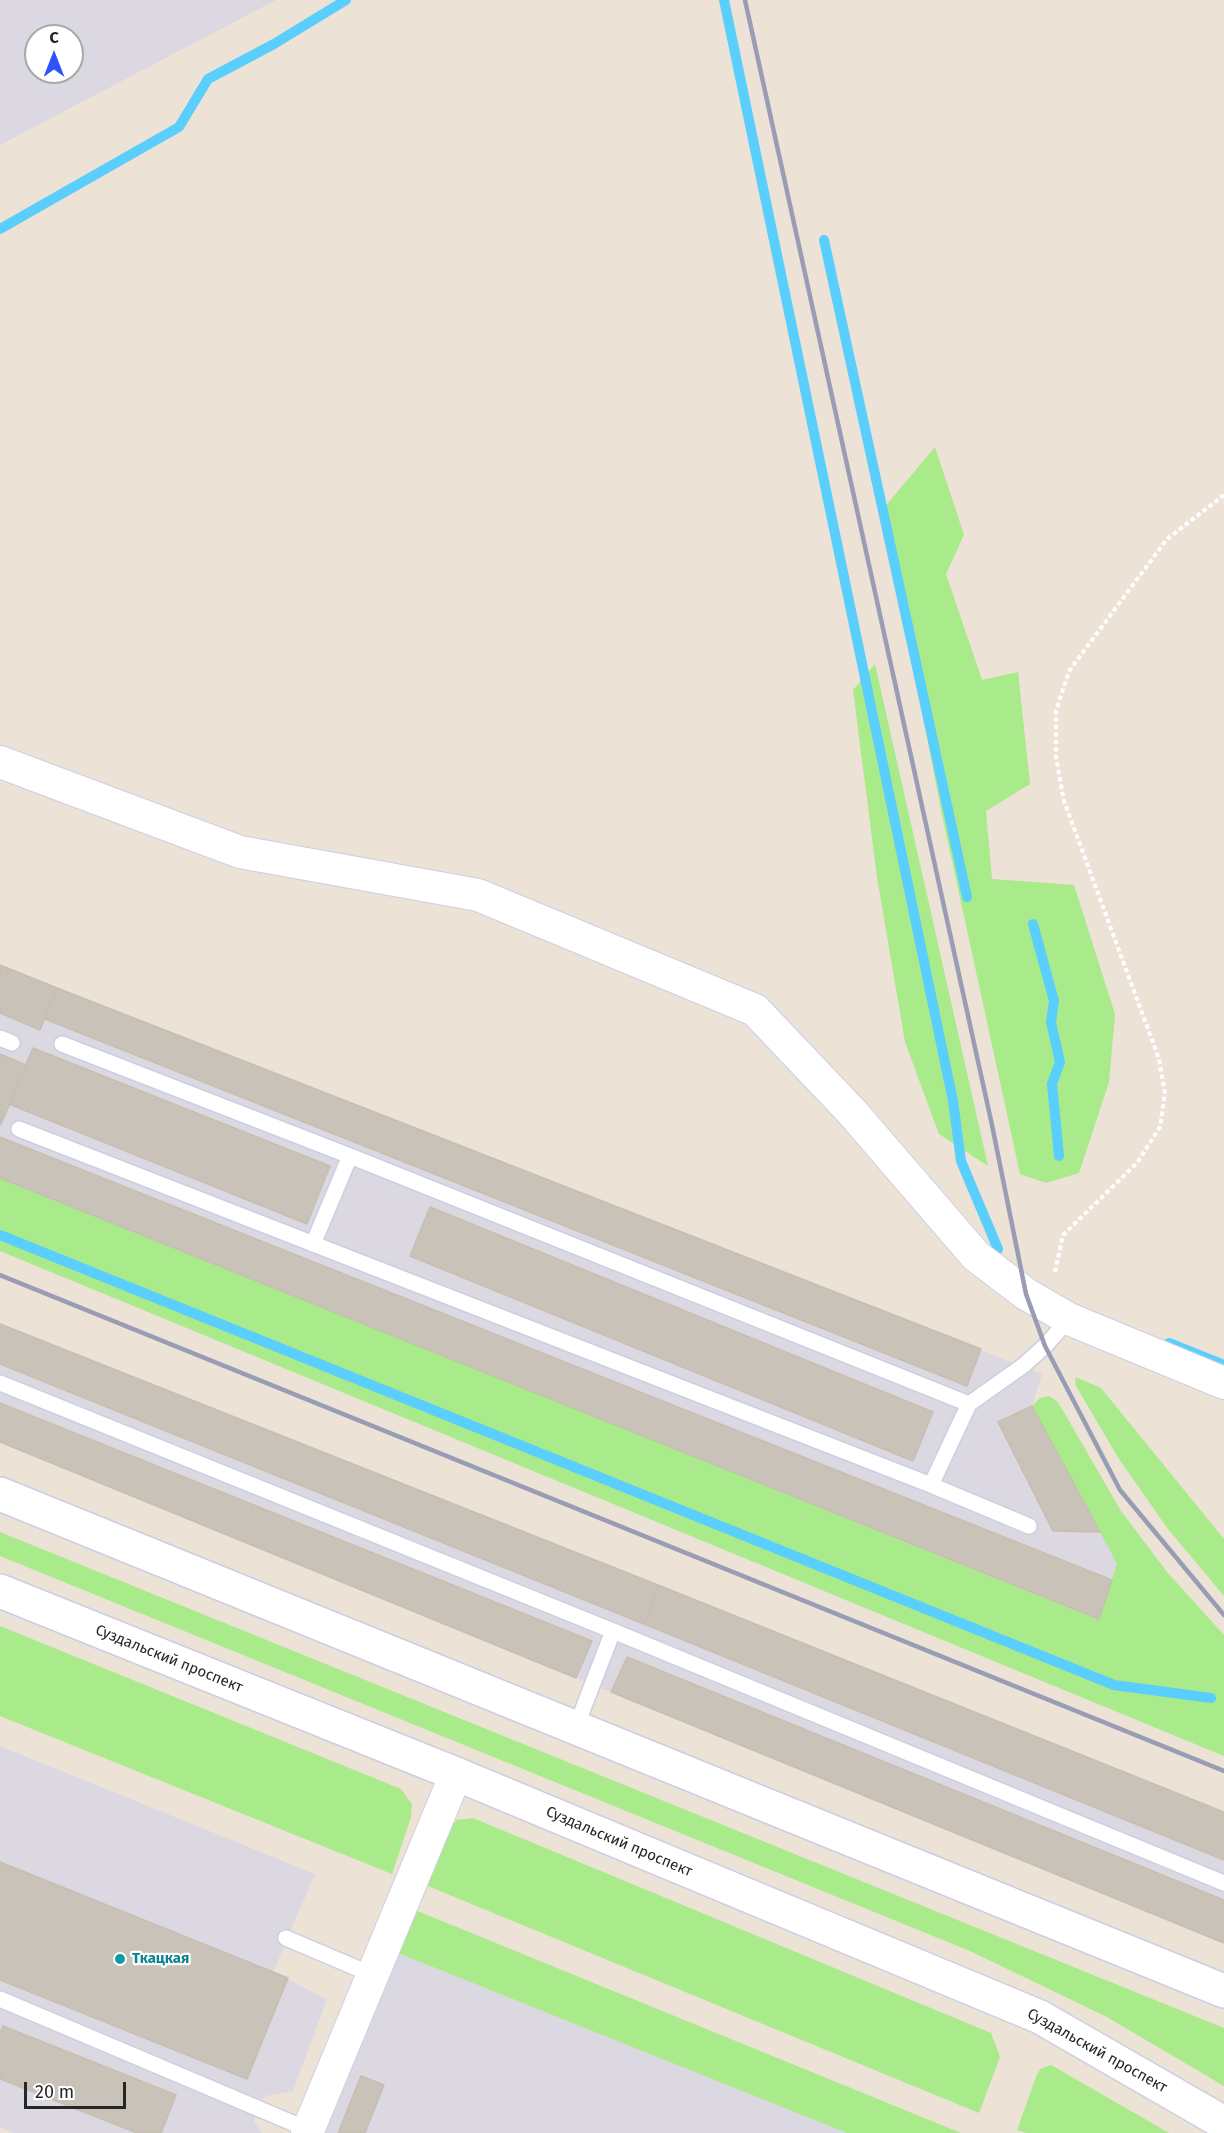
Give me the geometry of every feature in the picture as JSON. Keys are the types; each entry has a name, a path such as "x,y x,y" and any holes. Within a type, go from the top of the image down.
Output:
{"main road":[{"path":"0,1494 1224,1991"},
{"name":"Суздальский проспект","path":"0,1591 456,1774 1040,2017 1224,2123"}],"street":[{"path":"0,762 240,852 478,895 755,1010 852,1112 976,1256 1026,1294 1069,1319 1224,1383"},
{"path":"308,2131 456,1774"}],"lane":[{"path":"62,1044 350,1156 969,1404"},
{"path":"18,1129 932,1485 1029,1526"},
{"path":"313,1244 350,1156"},
{"path":"932,1485 969,1404 1024,1365 1046,1346 1069,1319"},
{"path":"0,1383 613,1630 1224,1883"},
{"path":"576,1727 613,1630"},
{"path":"286,1938 373,1975"},
{"path":"0,1998 308,2131"}],"path":[{"path":"1069,1319 1054,1269 1063,1235 1137,1163 1160,1127 1165,1094 1159,1059 1064,801 1056,757 1056,711 1069,671 1167,539 1224,495"}],"shaded area":[{"path":"0,0 276,0 0,145"},
{"path":"0,965 1042,1374 1032,1406 1117,1564 1099,1619 0,1178"},
{"path":"0,1324 1224,1812 1224,1943 0,1442"},
{"path":"0,1746 315,1874 273,1972 327,1999 293,2091 265,2096 259,2108 254,2121 262,2133 14,2133 0,2127"},
{"path":"398,1953 847,2133 325,2133"}],"green space":[{"path":"935,447 964,535 946,574 982,680 1018,672 1030,784 986,811 992,879 1074,885 1115,1014 1109,1082 1079,1173 1046,1183 1020,1174 942,815 883,509"},
{"path":"875,664 988,1166 939,1134 905,1042 877,877 853,690"},
{"path":"0,1178 1099,1619 1117,1564 1032,1406 1040,1398 1049,1396 1058,1402 1121,1511 1167,1572 1224,1635 1224,1756 0,1251"},
{"path":"1075,1377 1101,1388 1224,1539 1224,1596 1168,1529 1119,1459 1076,1386"},
{"path":"0,1532 1224,2028 1224,2086 1107,2017 970,1951 0,1556"},
{"path":"0,1626 401,1789 412,1804 411,1817 392,1874 0,1716"},
{"path":"473,1818 991,2033 1000,2057 979,2113 423,1884 443,1833 457,1820"},
{"path":"415,1910 961,2133 847,2133 398,1953"},
{"path":"1051,2065 1169,2133 1026,2133 1017,2130 1040,2069"}],"building":[{"path":"0,965 57,988 40,1030 0,1013"},
{"path":"57,988 981,1349 967,1386 45,1019"},
{"path":"33,1048 330,1166 307,1224 9,1104"},
{"path":"0,1054 26,1065 1,1124 0,1124"},
{"path":"0,1137 1112,1580 1099,1619 0,1178"},
{"path":"430,1207 933,1412 913,1461 410,1256"},
{"path":"0,1324 658,1585 644,1624 0,1364"},
{"path":"0,1403 592,1641 576,1678 0,1442"},
{"path":"1032,1406 1100,1532 1053,1531 998,1422"},
{"path":"658,1585 1224,1812 1224,1860 644,1624"},
{"path":"627,1657 1224,1900 1224,1943 611,1692"},
{"name":"Ткацкая","path":"0,1862 288,1978 247,2079 0,1980"},
{"path":"3,2026 176,2095 161,2133 137,2133 0,2079 0,2033"},
{"path":"361,2076 384,2085 365,2133 338,2133"}],"waterway":[{"path":"0,229 179,127 208,79 274,44 346,0"},
{"path":"724,0 953,1101 961,1161 998,1249"},
{"path":"824,240 967,897"},
{"path":"1033,924 1054,1001 1051,1022 1060,1062 1052,1084 1059,1156"},
{"path":"0,1235 1114,1685 1211,1698"},
{"path":"1169,1343 1224,1365"}],"railway":[{"path":"745,0 992,1125 1026,1294 1045,1346 1120,1490 1224,1615"},
{"path":"0,1275 1224,1771"}],"place":[{"name":"Ткацкая","path":"120,1959"}]}
